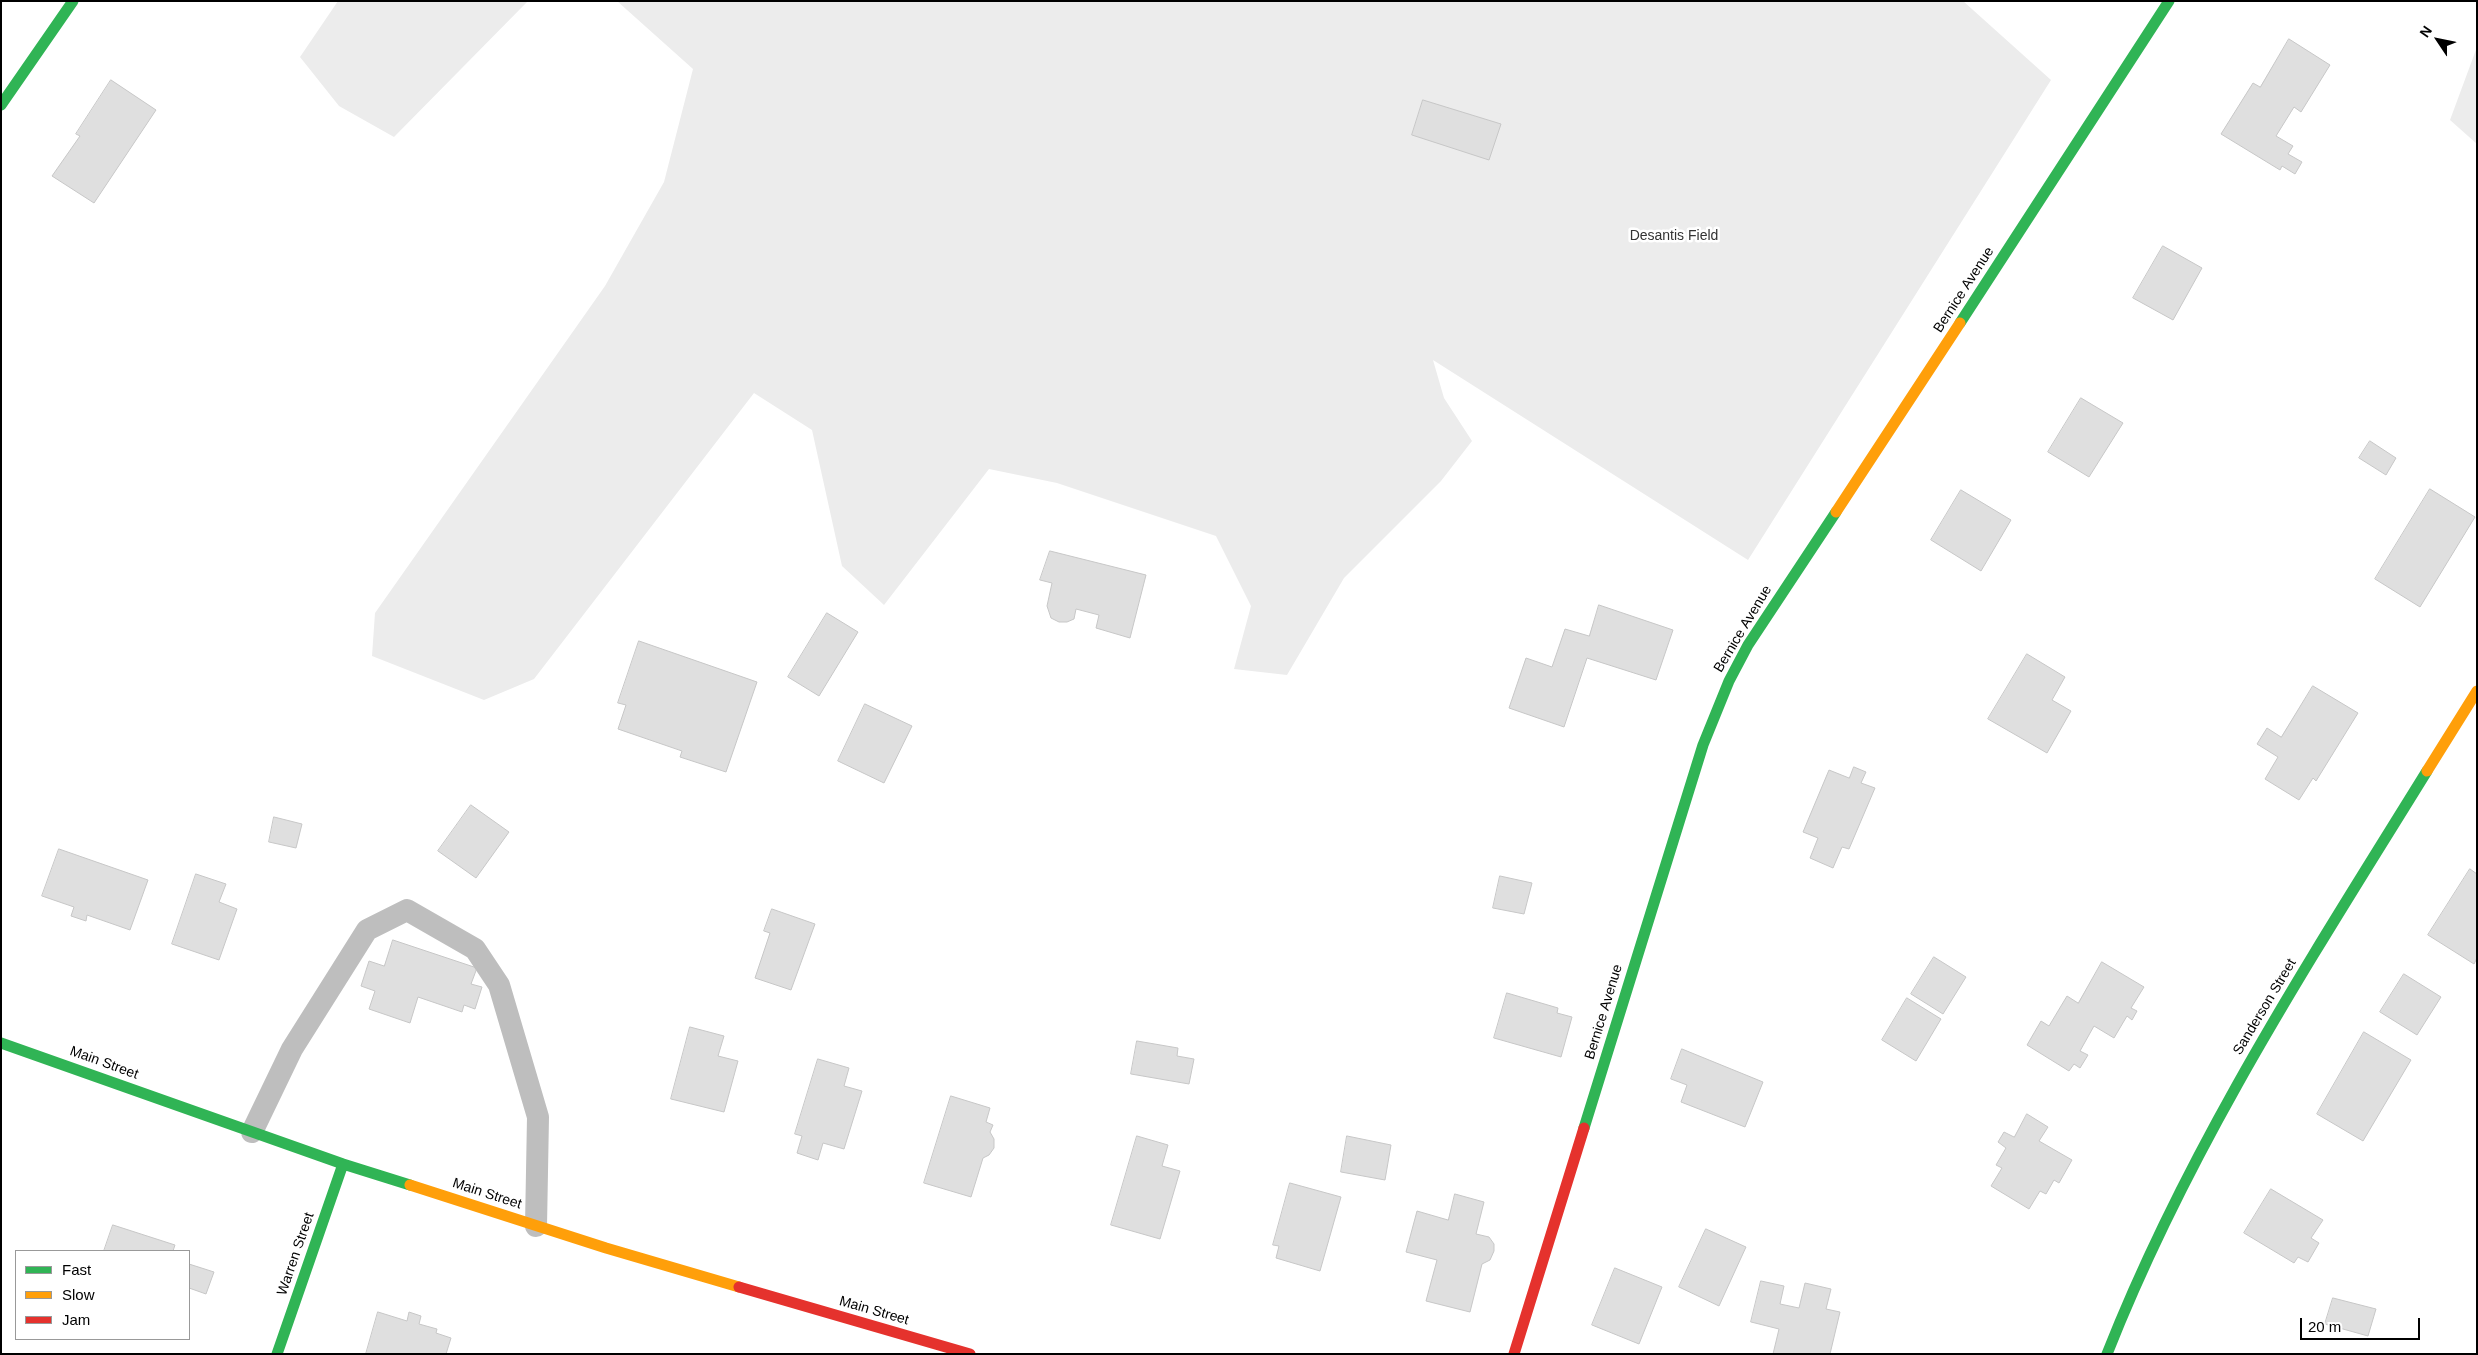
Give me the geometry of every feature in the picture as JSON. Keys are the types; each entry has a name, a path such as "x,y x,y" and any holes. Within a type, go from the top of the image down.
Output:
{"street":[{"path":"1,105 73,1"},
{"name":"Bernice Avenue","path":"1514,1354 1703,745 1729,680 1748,645 2089,127 2169,1"},
{"name":"Sanderson Street","path":"2107,1354 2149,1254 2225,1105 2279,1011 2477,691"},
{"name":"Main Street","path":"1,1043 342,1164 536,1226 970,1354"},
{"name":"Warren Street","path":"277,1354 342,1164"}],"lane":[{"path":"252,1132 292,1050 367,930 407,910 475,949 500,985 538,1117 536,1226"}],"green space":[{"path":"338,1 528,1 394,137 339,106 300,57"},
{"name":"Desantis Field","path":"617,1 1963,1 2051,80 1748,560 1433,360 1444,398 1472,441 1441,481 1344,578 1287,675 1234,669 1251,606 1216,536 1057,483 989,469 884,605 842,566 812,430 754,393 534,679 484,700 372,656 375,613 605,286 664,182 693,69"},
{"path":"2477,47 2477,144 2450,120"}],"building":[{"path":"2289,39 2330,65 2301,112 2294,107 2276,136 2293,146 2288,154 2302,162 2295,174 2282,166 2280,170 2221,134 2253,83 2260,87"},
{"path":"111,80 156,110 94,203 52,176 80,136 76,134"},
{"path":"1423,100 1501,124 1489,160 1412,135"},
{"path":"2163,246 2202,268 2173,320 2133,298"},
{"path":"2081,398 2123,423 2089,477 2048,452"},
{"path":"2370,441 2396,458 2386,475 2359,458"},
{"path":"2430,489 2475,517 2420,607 2375,579"},
{"path":"1961,490 2011,520 1981,571 1931,540"},
{"path":"1050,551 1146,575 1130,638 1096,628 1099,615 1076,609 1074,619 1067,622 1059,622 1051,618 1047,606 1052,583 1040,580"},
{"path":"1599,605 1673,630 1656,680 1587,658 1564,727 1509,708 1526,658 1552,667 1565,629 1589,636"},
{"path":"827,613 858,632 819,696 788,677"},
{"path":"639,641 757,682 726,772 680,757 682,751 618,729 626,705 618,703"},
{"path":"2027,654 2065,677 2052,700 2071,711 2047,753 1988,719"},
{"path":"2313,686 2358,713 2316,781 2313,778 2299,800 2265,779 2278,757 2257,744 2267,728 2281,737"},
{"path":"865,704 912,726 884,783 838,761"},
{"path":"1854,767 1866,772 1861,783 1875,788 1849,849 1842,847 1833,868 1810,858 1818,838 1803,832 1829,770 1849,778"},
{"path":"471,805 509,832 476,878 438,851"},
{"path":"274,817 302,824 296,848 269,842"},
{"path":"59,849 148,880 130,930 87,915 86,921 71,916 74,907 42,896"},
{"path":"2470,869 2477,874 2477,958 2474,964 2428,935"},
{"path":"196,874 226,884 219,902 237,909 219,960 172,944"},
{"path":"1500,876 1532,883 1524,914 1493,908"},
{"path":"772,909 815,924 791,990 755,978 770,933 764,931"},
{"path":"393,940 477,968 471,984 482,987 475,1009 464,1005 462,1012 418,997 410,1023 369,1009 375,991 361,986 369,961 384,966"},
{"path":"1934,957 1966,977 1943,1014 1911,994"},
{"path":"2102,962 2144,987 2131,1008 2137,1011 2132,1020 2127,1016 2114,1038 2094,1026 2080,1051 2088,1055 2080,1068 2074,1064 2069,1071 2027,1045 2041,1021 2049,1026 2067,996 2078,1003"},
{"path":"2404,974 2441,997 2417,1035 2380,1012"},
{"path":"1507,993 1558,1008 1557,1013 1572,1017 1561,1057 1494,1038"},
{"path":"1907,998 1941,1019 1916,1061 1882,1040"},
{"path":"690,1027 724,1036 718,1056 738,1061 724,1112 671,1099"},
{"path":"2364,1032 2411,1060 2363,1141 2317,1114"},
{"path":"1137,1041 1178,1048 1177,1056 1194,1059 1189,1084 1131,1074"},
{"path":"1682,1049 1763,1082 1745,1127 1681,1102 1687,1085 1671,1079"},
{"path":"818,1059 849,1068 844,1086 862,1091 844,1149 823,1143 818,1160 797,1153 802,1136 795,1134"},
{"path":"951,1096 990,1108 986,1122 993,1125 990,1132 994,1139 994,1148 989,1155 983,1158 971,1197 924,1183"},
{"path":"2027,1114 2048,1127 2039,1141 2072,1160 2059,1183 2054,1180 2046,1194 2040,1191 2029,1209 1991,1186 2002,1168 1996,1165 2006,1148 1998,1142 2004,1132 2014,1137"},
{"path":"1137,1136 1168,1145 1162,1166 1180,1171 1160,1239 1111,1225"},
{"path":"1347,1136 1391,1145 1385,1180 1341,1172"},
{"path":"1290,1183 1341,1197 1320,1271 1276,1258 1279,1246 1273,1245"},
{"path":"2271,1189 2323,1220 2311,1238 2319,1243 2308,1262 2298,1257 2294,1263 2244,1233"},
{"path":"1455,1194 1484,1202 1476,1234 1489,1237 1494,1244 1494,1251 1490,1260 1482,1264 1470,1312 1426,1301 1437,1260 1406,1252 1417,1211 1448,1220"},
{"path":"113,1225 175,1245 173,1250 104,1250"},
{"path":"1706,1229 1746,1247 1719,1306 1679,1287"},
{"path":"190,1264 214,1272 206,1294 190,1288"},
{"path":"1615,1268 1662,1287 1639,1344 1592,1325"},
{"path":"1761,1281 1784,1286 1780,1304 1799,1308 1805,1283 1831,1289 1826,1309 1840,1312 1830,1354 1773,1354 1779,1329 1751,1322"},
{"path":"2333,1298 2376,1309 2368,1336 2325,1324"},
{"path":"378,1312 407,1321 409,1312 421,1316 419,1324 437,1329 436,1333 451,1338 446,1354 366,1354"}],"traffic: fast":[{"path":"1,105 73,1"},
{"path":"1960,323 2169,1"},
{"path":"1584,1128 1703,745 1729,681 1748,645 1836,512"},
{"path":"2107,1354 2139,1277 2213,1128 2296,984 2427,771"},
{"path":"1,1043 343,1164 410,1185"},
{"path":"277,1354 343,1164"}],"traffic: slow":[{"path":"1836,512 1960,323"},
{"path":"2427,771 2477,691"},
{"path":"410,1185 606,1248 739,1287"}],"traffic: jam":[{"path":"1514,1354 1584,1128"},
{"path":"739,1287 970,1354"}]}
